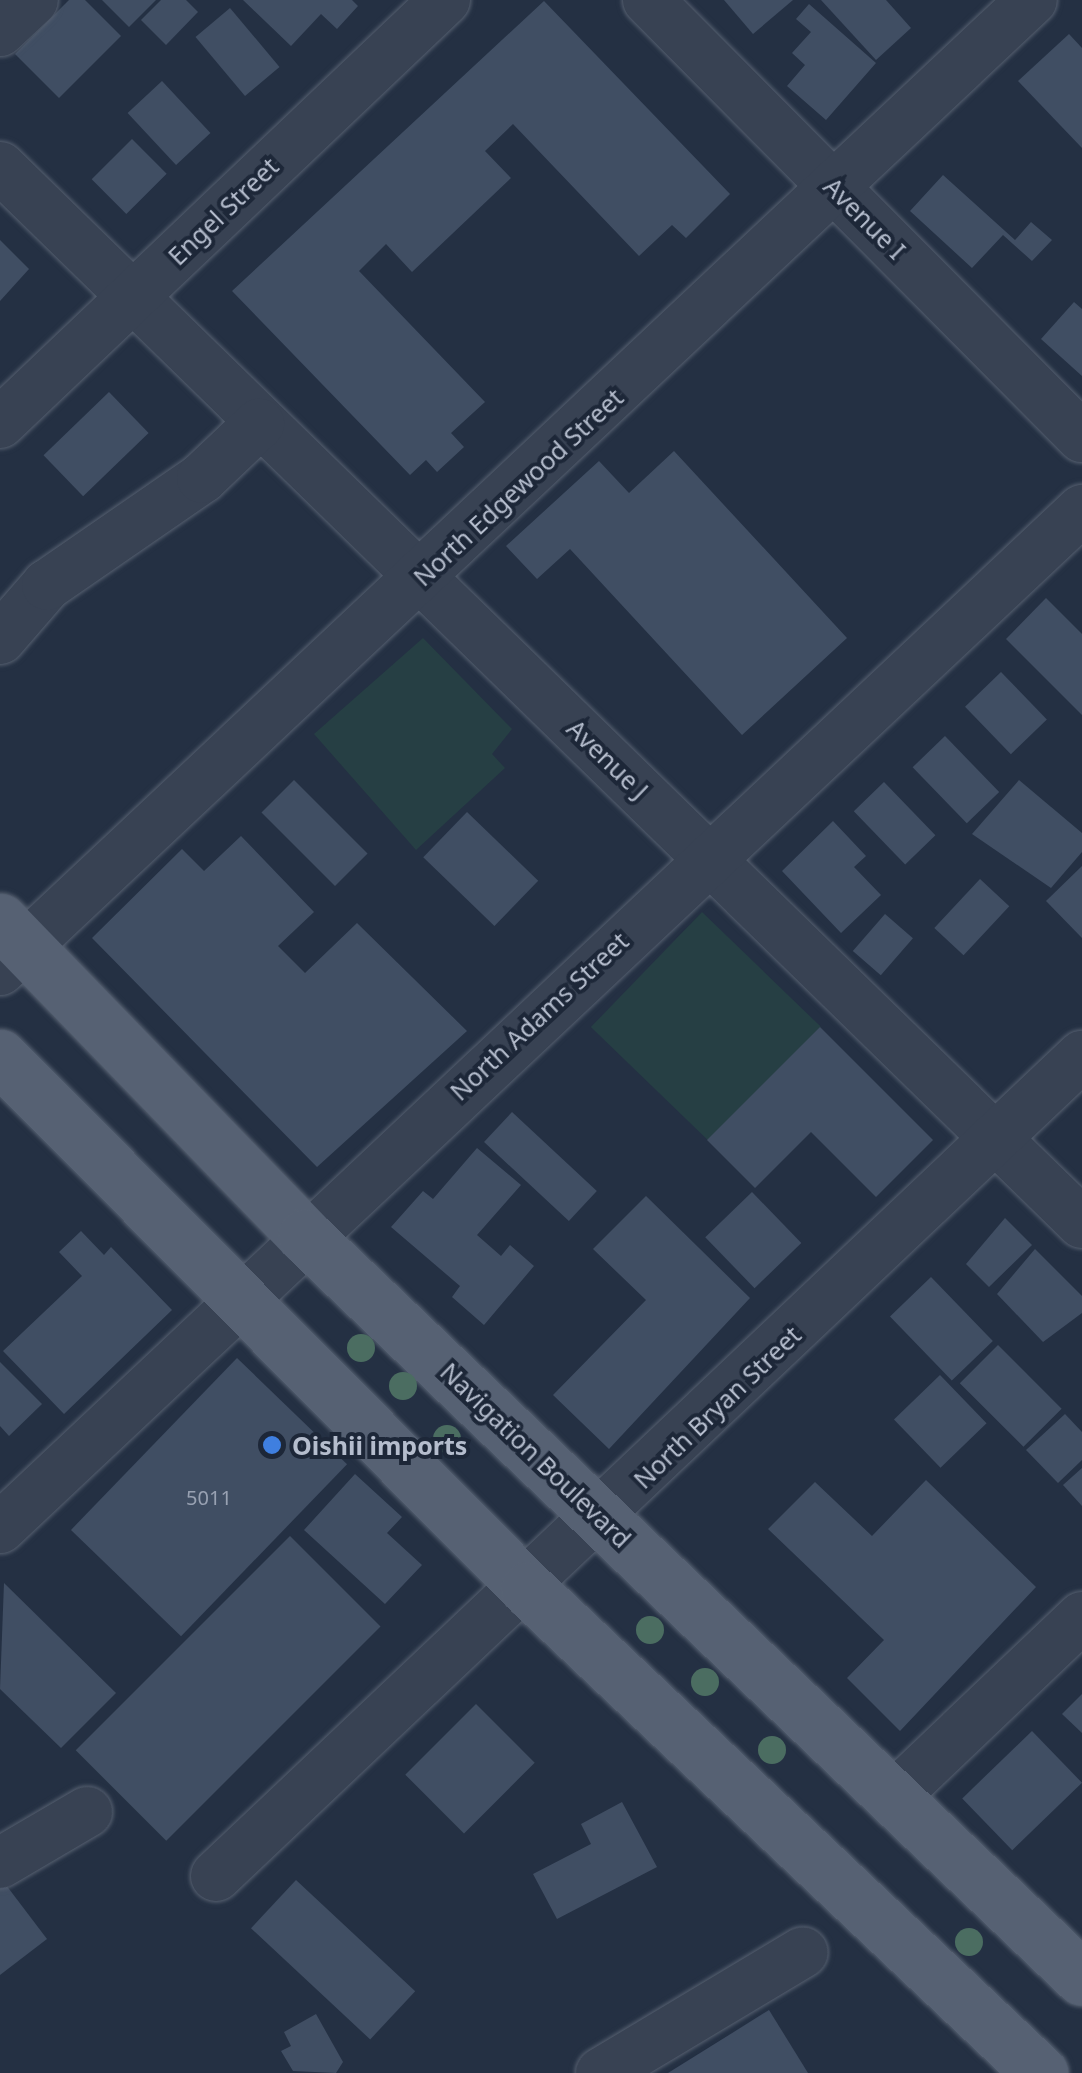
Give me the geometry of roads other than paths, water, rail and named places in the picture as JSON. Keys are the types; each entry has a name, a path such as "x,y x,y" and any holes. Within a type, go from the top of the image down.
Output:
{"main road":[{"name":"Navigation Boulevard","path":"8,946 305,1236 894,1797 1075,1959"},
{"path":"0,1056 234,1301 528,1589 1040,2073"}],"street":[{"path":"0,31 33,0"},
{"name":"Engel Street","path":"0,423 445,0"},
{"name":"Avenue I","path":"648,0 1082,436"},
{"name":"North Edgewood Street","path":"8,946 420,580 1032,0"},
{"name":"Avenue J","path":"0,167 1082,1223"},
{"path":"0,639 47,585 202,478 260,424"},
{"name":"North Adams Street","path":"0,1528 234,1301 1082,510"},
{"name":"North Bryan Street","path":"216,1876 602,1519 1082,1056"},
{"path":"894,1797 1082,1617"},
{"path":"0,1863 88,1812"},
{"path":"601,2073 803,1952"}],"place":[{"name":"Oishii imports","path":"272,1445"}]}
